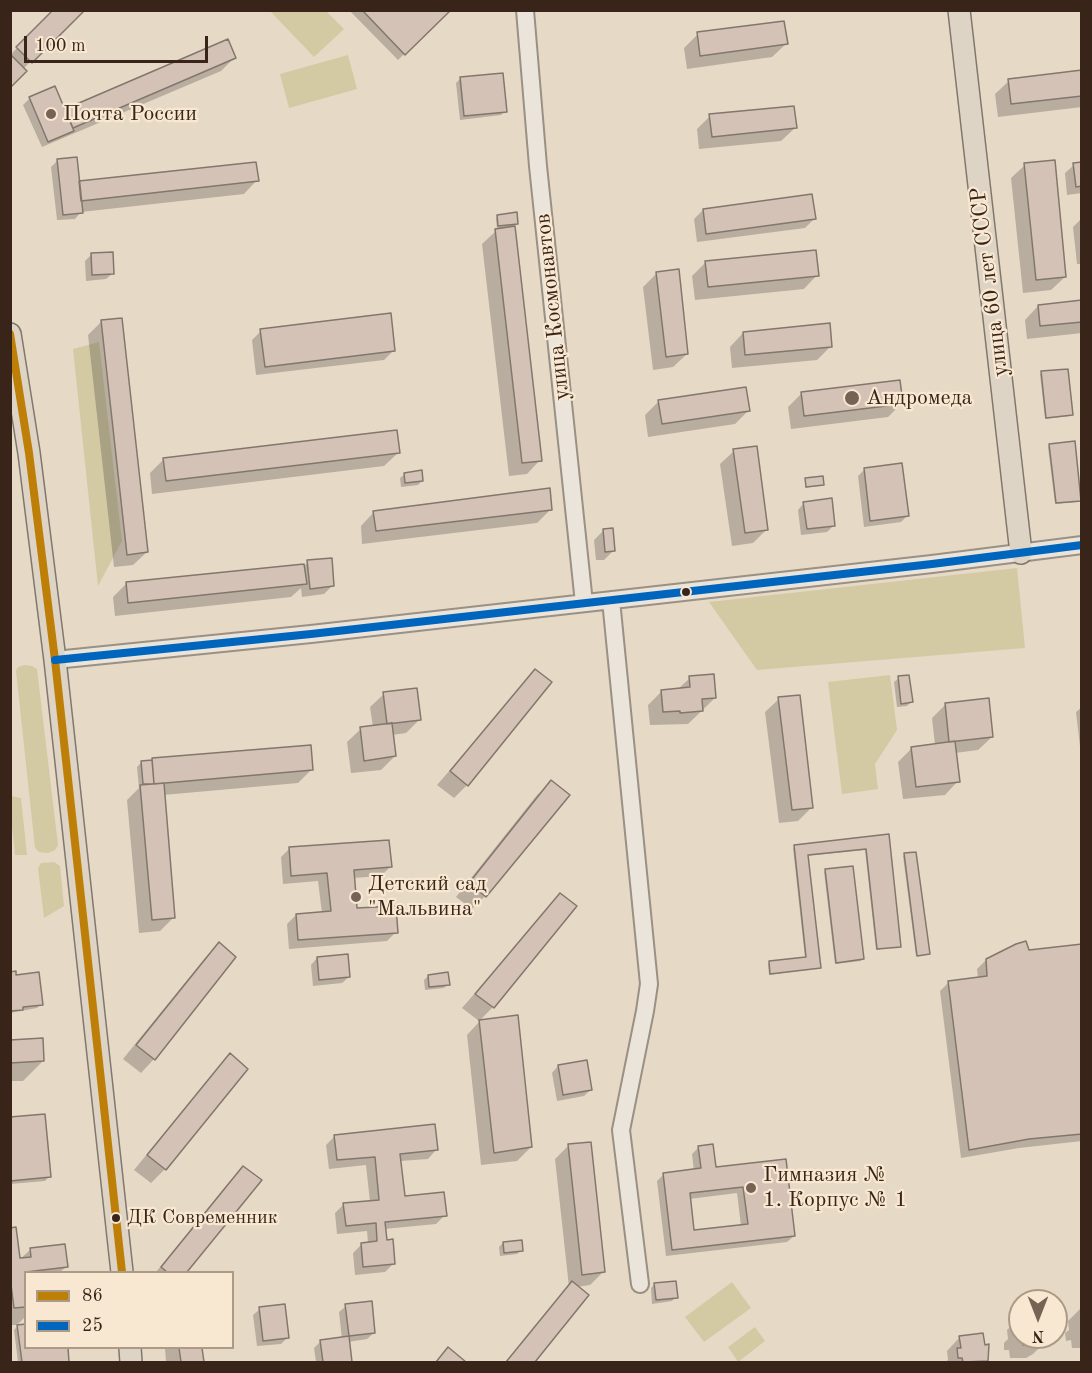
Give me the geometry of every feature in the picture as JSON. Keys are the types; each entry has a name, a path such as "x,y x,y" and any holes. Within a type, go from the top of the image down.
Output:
{"main road":[{"name":"улица 60 лет СССР","path":"959,10 1021,553"},
{"path":"10,334 29,453 55,660 122,1271"}],"street":[{"name":"улица Космонавтов","path":"525,10 538,173 584,603"},
{"path":"55,660 311,634 1082,545"},
{"path":"611,600 649,984 621,1130 640,1284"}],"shaded area":[{"path":"270,11 326,11 344,29 314,57"},
{"path":"348,55 357,89 289,108 280,74"},
{"path":"99,342 122,541 98,586 73,349"},
{"path":"1017,568 1025,648 757,670 709,602"},
{"path":"25,665 37,669 58,845 55,850 48,853 39,852 35,848 16,671 18,667"},
{"path":"890,675 897,730 875,764 878,789 842,794 828,682"},
{"path":"11,796 21,798 27,855 15,855"},
{"path":"54,862 60,866 64,906 44,918 38,868 41,863"},
{"path":"732,1282 751,1308 704,1342 685,1317"},
{"path":"755,1327 765,1341 738,1362 728,1347"}],"building":[{"path":"53,10 85,10 32,63 16,47"},
{"path":"362,10 451,10 405,55"},
{"path":"784,21 788,44 700,56 697,32"},
{"path":"228,39 236,58 73,128 65,109"},
{"path":"10,54 27,71 10,88"},
{"path":"1082,70 1082,96 1011,104 1008,79"},
{"path":"503,73 507,112 464,116 460,77"},
{"path":"55,86 74,131 48,142 29,97"},
{"path":"794,106 797,128 712,137 709,114"},
{"path":"77,157 83,213 63,215 57,159"},
{"path":"1055,160 1066,277 1036,280 1024,163"},
{"path":"256,162 259,181 81,201 79,181"},
{"path":"1082,162 1082,186 1076,187 1073,163"},
{"path":"812,194 816,219 706,234 703,209"},
{"path":"517,212 518,224 498,226 497,215"},
{"path":"515,226 542,461 522,463 495,229"},
{"path":"816,250 819,276 708,287 705,261"},
{"path":"113,252 114,274 92,275 91,253"},
{"path":"679,269 688,354 666,357 656,272"},
{"path":"1082,300 1082,322 1040,326 1038,305"},
{"path":"391,313 395,351 265,367 260,329"},
{"path":"122,318 148,552 127,555 101,320"},
{"path":"830,323 832,347 745,355 743,332"},
{"path":"1068,369 1073,415 1046,418 1041,371"},
{"name":"Андромеда","path":"900,380 903,404 804,416 801,392"},
{"path":"746,387 750,411 662,424 658,400"},
{"path":"397,430 400,453 166,481 163,458"},
{"path":"1075,441 1081,501 1056,503 1049,444"},
{"path":"757,446 768,530 745,533 733,449"},
{"path":"902,463 909,516 870,521 864,468"},
{"path":"422,470 423,481 405,483 404,473"},
{"path":"823,476 824,485 806,487 805,478"},
{"path":"550,488 552,510 376,531 373,511"},
{"path":"832,498 835,526 807,529 803,502"},
{"path":"613,528 615,551 605,552 603,529"},
{"path":"332,558 334,586 310,589 307,560"},
{"path":"304,564 307,584 128,603 126,582"},
{"path":"535,669 552,682 468,786 450,771"},
{"path":"714,674 716,698 702,699 703,711 663,712 661,690 690,687 689,676"},
{"path":"909,675 913,702 901,704 898,676"},
{"path":"417,688 421,720 387,724 383,692"},
{"path":"800,695 813,808 792,810 778,697"},
{"path":"989,698 993,737 949,742 945,703"},
{"path":"392,723 396,756 364,761 360,727"},
{"path":"955,741 960,782 916,787 911,747"},
{"path":"311,745 313,770 154,784 152,758"},
{"path":"152,760 154,784 143,784 141,761"},
{"path":"551,780 570,795 486,897 469,883"},
{"path":"164,783 175,918 152,920 140,785"},
{"path":"889,834 901,947 877,949 866,849 808,855 821,968 770,974 769,961 806,957 794,845"},
{"path":"389,840 392,867 354,870 357,908 396,906 398,933 298,940 296,914 331,911 327,873 291,876 289,847"},
{"path":"916,852 930,954 917,956 904,853"},
{"path":"853,866 864,959 836,963 825,869"},
{"path":"560,893 577,906 494,1008 475,994"},
{"path":"1026,941 1029,950 1082,944 1082,1134 1029,1139 969,1150 948,981 987,976 986,959"},
{"path":"219,942 236,957 155,1060 136,1045"},
{"path":"348,954 350,977 319,980 317,957"},
{"path":"16,971 16,975 39,972 43,1005 10,1011 10,972"},
{"path":"448,972 450,985 429,987 428,975"},
{"path":"518,1015 532,1147 494,1153 479,1020"},
{"path":"43,1038 44,1061 10,1063 10,1040"},
{"path":"230,1053 248,1069 166,1170 147,1155"},
{"path":"587,1060 592,1090 563,1095 558,1065"},
{"path":"45,1114 51,1177 10,1181 10,1117"},
{"path":"435,1124 438,1150 400,1154 405,1196 444,1192 447,1216 385,1222 387,1240 393,1239 395,1264 363,1267 361,1243 377,1241 376,1223 346,1226 343,1203 379,1200 375,1157 337,1160 334,1135"},
{"path":"591,1142 605,1272 582,1275 568,1144"},
{"path":"713,1144 716,1167 786,1159 795,1236 672,1250 663,1173 701,1168 698,1146","holes":["743,1187 748,1224 694,1230 690,1193"]},
{"path":"243,1166 262,1180 188,1271 166,1271 161,1267"},
{"path":"16,1227 20,1258 31,1257 30,1248 65,1244 68,1267 24,1271 24,1307 14,1308 10,1277 10,1228"},
{"path":"522,1240 523,1251 504,1253 503,1242"},
{"path":"572,1281 589,1295 535,1362 506,1362"},
{"path":"676,1281 678,1298 656,1300 654,1283"},
{"path":"372,1301 375,1333 349,1336 345,1304"},
{"path":"285,1304 289,1338 263,1341 259,1307"},
{"path":"24,1324 24,1349 68,1349 69,1362 22,1362 17,1325"},
{"path":"983,1333 985,1345 989,1344 988,1361 963,1362 962,1358 958,1358 957,1348 961,1348 959,1336"},
{"path":"349,1336 352,1362 323,1362 320,1340"},
{"path":"448,1347 466,1362 436,1362"},
{"path":"179,1349 202,1349 204,1362 181,1362"}],"transit line":[{"name":"86","path":"10,334 29,453 55,660 122,1271"},
{"name":"25","path":"55,660 311,634 1082,545"}],"place":[{"name":"Почта России","path":"51,114"},
{"name":"Андромеда","path":"852,398"},
{"name":"Детский сад \"Мальвина\"","path":"356,897"},
{"name":"Гимназия № 1. Корпус № 1","path":"751,1188"},
{"name":"ДК Современник","path":"116,1218"}]}
